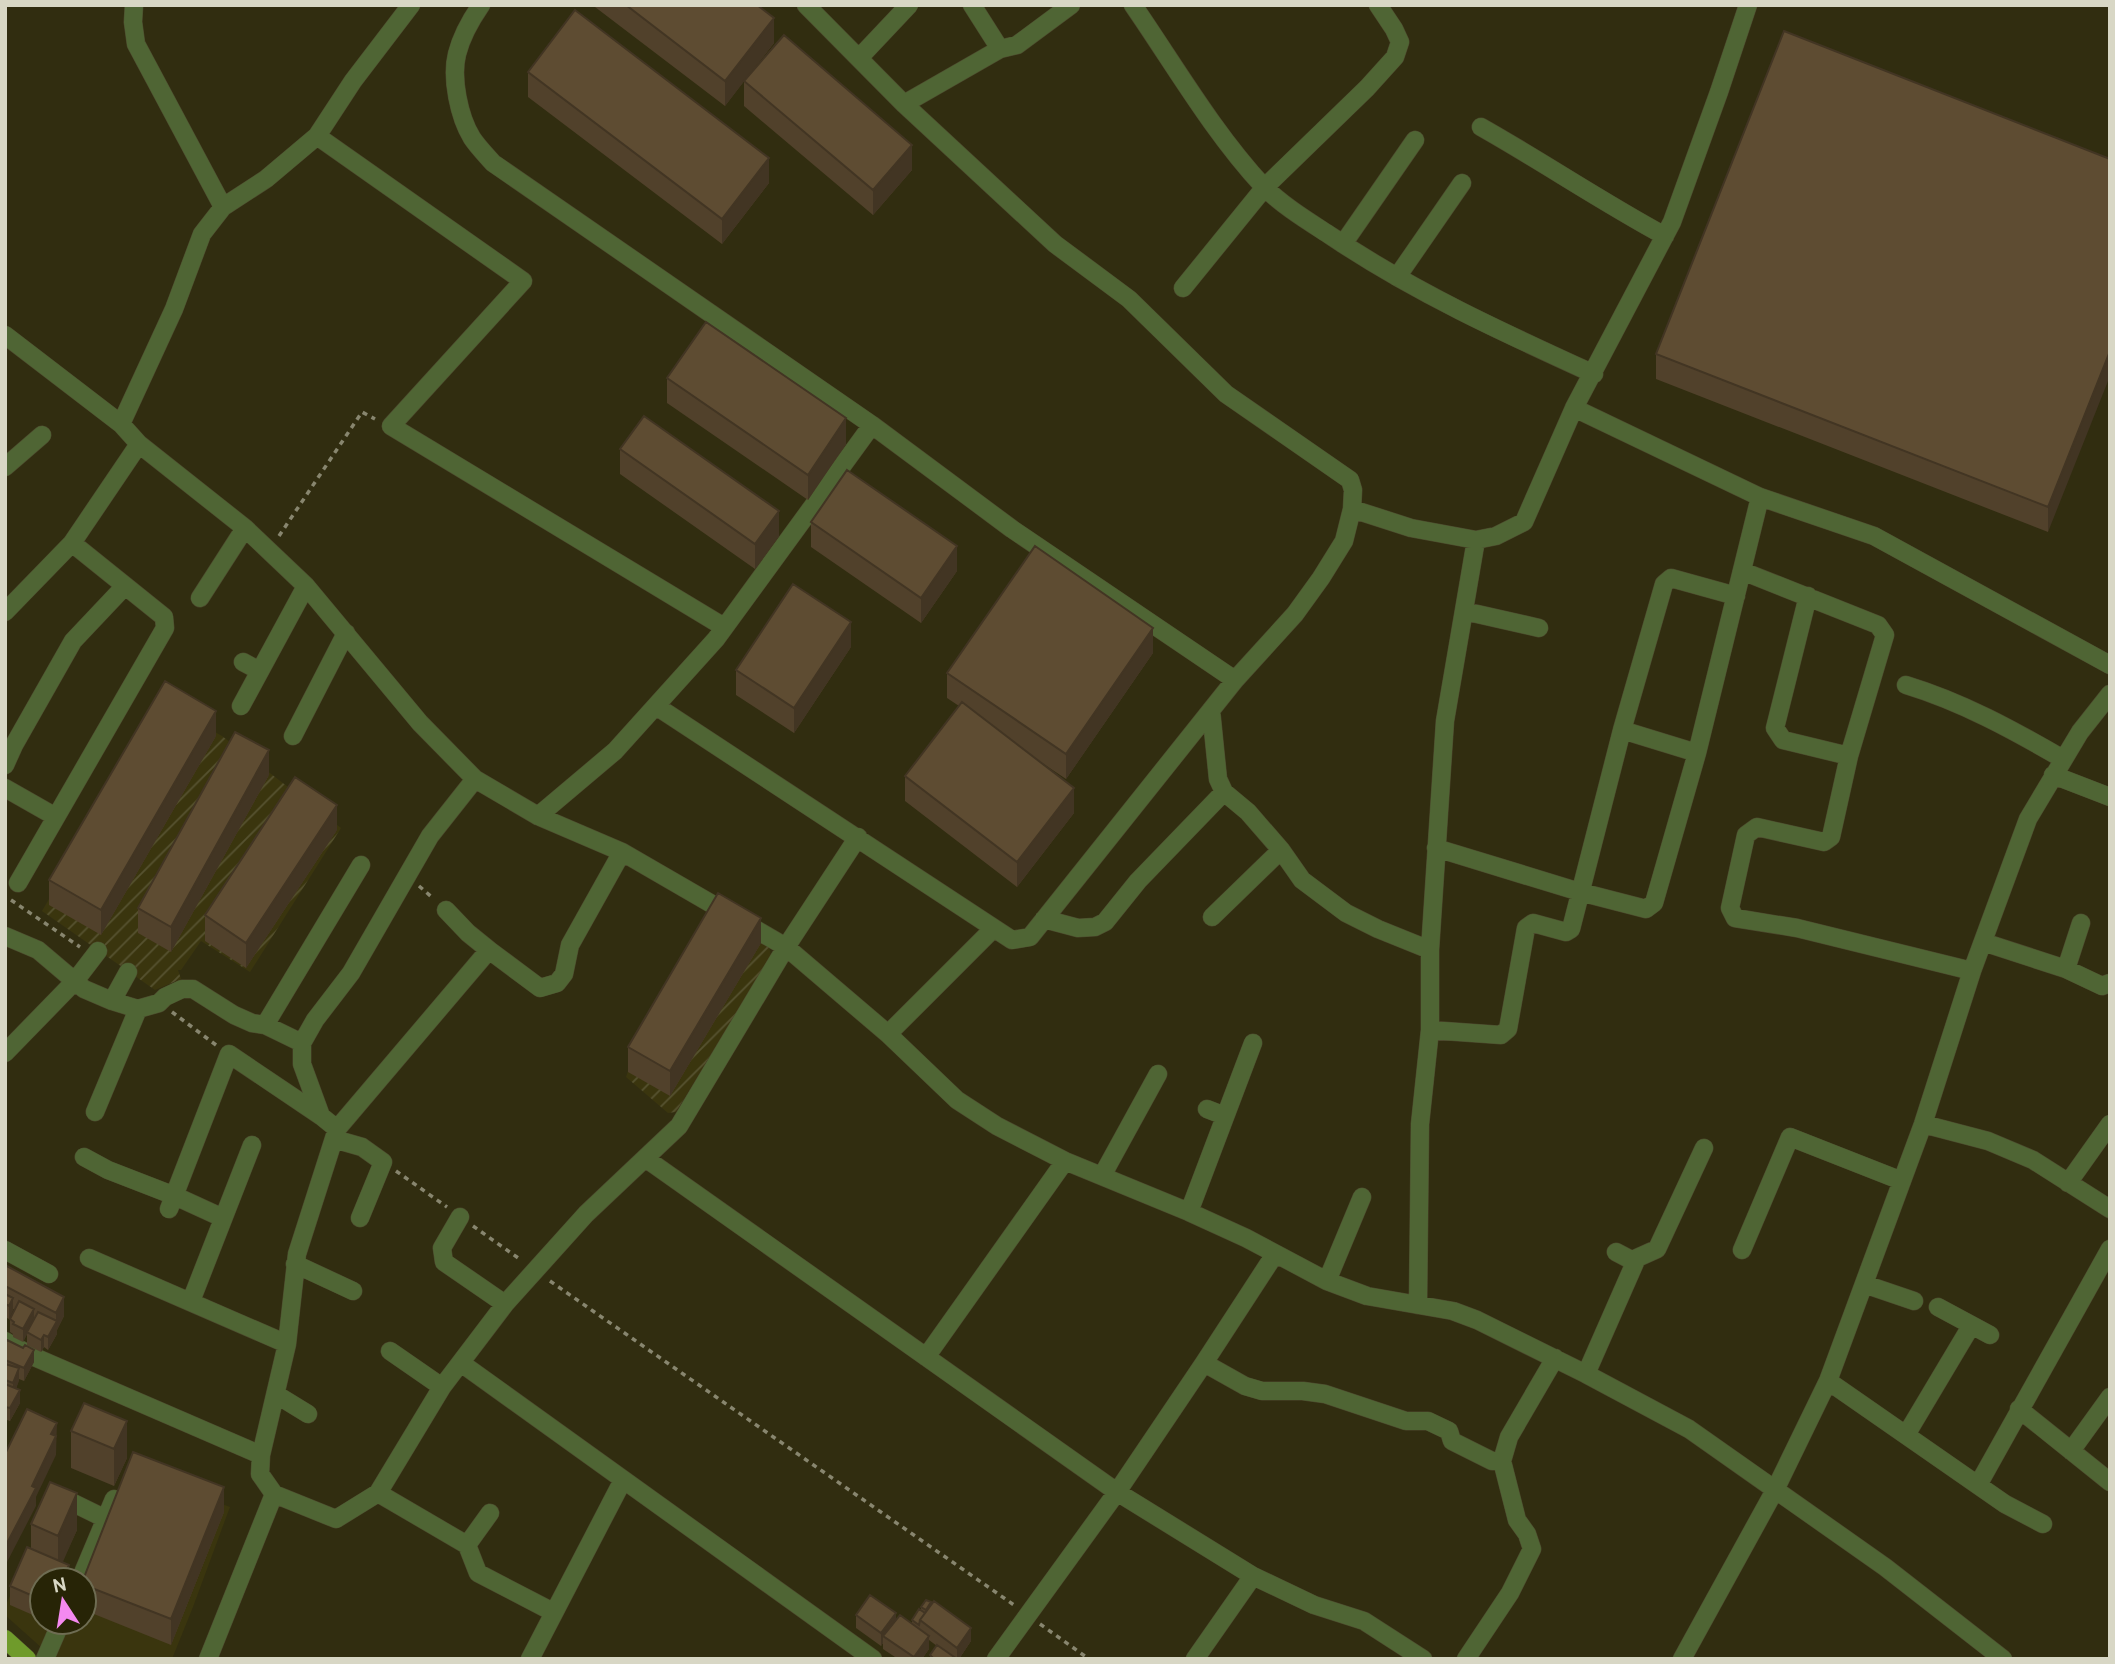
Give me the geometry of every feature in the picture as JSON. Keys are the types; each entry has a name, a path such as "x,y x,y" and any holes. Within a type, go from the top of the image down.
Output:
{"main road":[{"path":"5,1639 27,1659"}],"street":[{"path":"134,5 136,44 223,207"},
{"path":"121,425 165,331 202,234 223,207 266,179 317,136 411,5"},
{"path":"481,5 457,54 456,83 460,110 472,138 493,163 872,425 1013,529 1235,680"},
{"path":"656,706 1012,940 1030,937 1235,680 1295,614 1344,541 1352,509 1353,490 1350,480 1226,394 1129,299 1055,244 904,104 806,5"},
{"path":"859,58 909,5"},
{"path":"972,5 1000,49"},
{"path":"904,104 1000,49 1017,45 1071,5"},
{"path":"1133,5 1223,137 1265,187 1289,208 1397,277 1495,329 1594,374"},
{"path":"1183,288 1265,187 1367,88 1395,57 1400,42 1378,5"},
{"path":"1352,509 1411,527 1476,540 1496,536 1524,522 1574,408 1665,236 1719,92 1748,5"},
{"path":"1481,127 1609,206 1665,236"},
{"path":"317,136 523,281 391,426 724,627"},
{"path":"1343,244 1415,140"},
{"path":"1397,277 1462,183"},
{"path":"5,335 121,425 139,444 270,550 306,586 420,723 475,779 538,816 622,852 786,947 888,1034 957,1100 997,1126 1065,1161 1189,1212 1327,1281 1367,1296 1453,1311 1477,1320 1689,1429 1885,1567 2003,1659"},
{"path":"1574,408 1760,497 1874,537 2110,665"},
{"path":"538,816 615,751 724,627 872,425"},
{"path":"5,467 41,435"},
{"path":"5,612 72,543 139,444"},
{"path":"1436,848 1646,909 1654,903 1697,753 1760,497"},
{"path":"200,598 245,528"},
{"path":"1418,1305 1420,1124 1430,1030 1430,950 1445,721 1476,540"},
{"path":"18,883 165,628 164,617 72,543"},
{"path":"1742,571 1878,625 1885,635 1849,756 1831,837 1824,842 1757,827 1746,835 1730,908 1735,918 1797,928 1972,971"},
{"path":"1430,1030 1501,1035 1508,1029 1525,928 1533,923 1566,932 1571,929 1622,730 1664,584 1671,578 1736,596"},
{"path":"241,706 306,586"},
{"path":"5,765 20,716 73,641 124,587"},
{"path":"1808,596 1775,728 1783,740 1849,756"},
{"path":"1464,611 1539,628"},
{"path":"293,736 346,633"},
{"path":"243,662 260,671"},
{"path":"1906,685 1979,714 2063,759"},
{"path":"1682,1659 1775,1490 1828,1381 1923,1124 1972,971 2028,819 2080,732 2110,694"},
{"path":"1211,710 1218,779 1224,792 1248,812 1281,850 1302,880 1346,912 1378,929 1430,950"},
{"path":"1622,730 1697,753"},
{"path":"2053,775 2110,797"},
{"path":"360,1218 383,1162 362,1147 356,1147 335,1134 321,1116 302,1064 302,1043 315,1020 351,973 430,836 475,779"},
{"path":"5,788 56,817"},
{"path":"1044,919 1077,928 1095,928 1105,922 1139,881 1224,792"},
{"path":"489,950 335,1134 295,1264 287,1344 261,1455 260,1474 274,1494 336,1519 378,1493 442,1387 505,1304 586,1214 679,1126 786,947 858,837"},
{"path":"1212,917 1281,850"},
{"path":"446,910 468,933 540,988 557,983 564,974 570,945 622,852"},
{"path":"264,1025 360,865"},
{"path":"2066,970 2081,923"},
{"path":"888,1034 994,928"},
{"path":"5,936 38,950 84,989 111,1001 138,1009 159,1003 170,988 192,989 234,1015 264,1025 302,1043"},
{"path":"1983,942 2066,970 2102,986 2110,983"},
{"path":"5,1053 75,981 98,951"},
{"path":"111,1001 128,972"},
{"path":"95,1112 138,1009"},
{"path":"1189,1212 1253,1043"},
{"path":"172,1202 229,1054 321,1116"},
{"path":"87,1082 104,1090"},
{"path":"1102,1176 1159,1085"},
{"path":"1207,1109 1225,1116"},
{"path":"1923,1124 1988,1142 2033,1160 2110,1209"},
{"path":"2068,1183 2110,1124"},
{"path":"1742,1250 1790,1137 1902,1181"},
{"path":"191,1301 252,1144"},
{"path":"1586,1374 1637,1258 1657,1249 1704,1148"},
{"path":"84,1157 172,1202 223,1218"},
{"path":"645,1158 1117,1492 1253,1576 1314,1605 1364,1621 1423,1659"},
{"path":"926,1357 1065,1161"},
{"path":"1672,1171 1689,1179"},
{"path":"1327,1281 1359,1227 1362,1197"},
{"path":"1740,1207 1758,1214"},
{"path":"460,1217 442,1248 444,1262 505,1304"},
{"path":"1978,1485 2110,1249"},
{"path":"5,1250 49,1274"},
{"path":"1616,1252 1635,1262"},
{"path":"996,1659 1117,1492 1275,1254"},
{"path":"89,1258 287,1344"},
{"path":"295,1264 353,1291"},
{"path":"1864,1284 1914,1301"},
{"path":"1938,1307 1990,1335"},
{"path":"1906,1435 1971,1326"},
{"path":"5,1341 32,1356 261,1455"},
{"path":"390,1351 442,1387"},
{"path":"1466,1659 1510,1593 1532,1549 1527,1534 1517,1520 1502,1461 1509,1437 1555,1358"},
{"path":"461,1363 873,1659"},
{"path":"1204,1363 1245,1386 1262,1391 1325,1394 1406,1420 1428,1421 1449,1431 1452,1441 1492,1461 1502,1461"},
{"path":"1828,1381 2005,1504 2043,1524"},
{"path":"277,1395 308,1414"},
{"path":"2071,1451 2110,1397"},
{"path":"2019,1409 2110,1482"},
{"path":"530,1659 623,1480"},
{"path":"378,1493 467,1545 478,1573 553,1612"},
{"path":"208,1659 274,1494"},
{"path":"61,1497 106,1519"},
{"path":"86,1566 114,1499"},
{"path":"467,1545 490,1513"},
{"path":"1195,1659 1253,1576"},
{"path":"45,1659 55,1636"}],"path":[{"path":"270,550 362,412 391,426"},
{"path":"407,875 446,910"},
{"path":"535,1271 1089,1659"}],"shaded area":[{"path":"164,704 222,736 341,828 250,972 201,941 181,970 178,970 181,979 155,990 42,911"},
{"path":"719,916 769,946 771,956 676,1112 668,1113 626,1077"},
{"path":"130,1469 230,1507 172,1659 56,1659 52,1655 61,1636 98,1636 98,1566 91,1566"},
{"path":"25,1562 29,1566 28,1636 5,1615 5,1607"},
{"path":"28,1636 49,1636 43,1649"}],"building":[{"path":"626,5 757,5 774,18 725,81"},
{"path":"575,10 769,158 722,219 528,72"},
{"path":"1784,31 2110,159 2110,351 2048,507 1656,354"},
{"path":"784,35 912,145 873,190 744,81"},
{"path":"706,322 846,418 808,475 667,378"},
{"path":"644,416 779,511 755,544 620,449"},
{"path":"847,470 957,546 921,598 811,522"},
{"path":"1035,546 1153,628 1066,754 947,673"},
{"path":"793,584 851,622 794,708 736,670"},
{"path":"165,681 216,711 101,910 49,880"},
{"path":"962,702 1074,788 1017,862 905,776"},
{"path":"235,732 269,750 171,927 138,908"},
{"path":"295,777 337,805 246,943 205,915"},
{"path":"718,893 761,918 670,1071 628,1047"},
{"path":"5,1265 64,1297 56,1313 5,1286"},
{"path":"5,1294 13,1298 9,1306 5,1304"},
{"path":"19,1301 34,1309 23,1329 13,1324 10,1319"},
{"path":"38,1312 57,1321 48,1337 44,1335 41,1340 27,1332"},
{"path":"7,1340 34,1350 24,1368 5,1360"},
{"path":"5,1364 19,1368 13,1383 5,1380"},
{"path":"5,1384 20,1390 10,1408 5,1407"},
{"path":"84,1403 127,1421 114,1449 71,1431"},
{"path":"27,1409 57,1423 51,1434 56,1436 32,1486 36,1488 5,1547 5,1454"},
{"path":"133,1452 224,1487 171,1619 98,1590 98,1566 88,1566"},
{"path":"50,1482 77,1493 58,1536 31,1524"},
{"path":"27,1547 69,1565 28,1566 28,1594 10,1586"},
{"path":"870,1595 896,1613 881,1633 856,1615"},
{"path":"926,1600 931,1602 926,1610 921,1607"},
{"path":"934,1601 971,1628 957,1648 920,1620"},
{"path":"919,1609 925,1613 919,1625 912,1620"},
{"path":"900,1615 929,1636 914,1657 883,1636"},
{"path":"937,1645 957,1659 934,1659 930,1655"}]}
